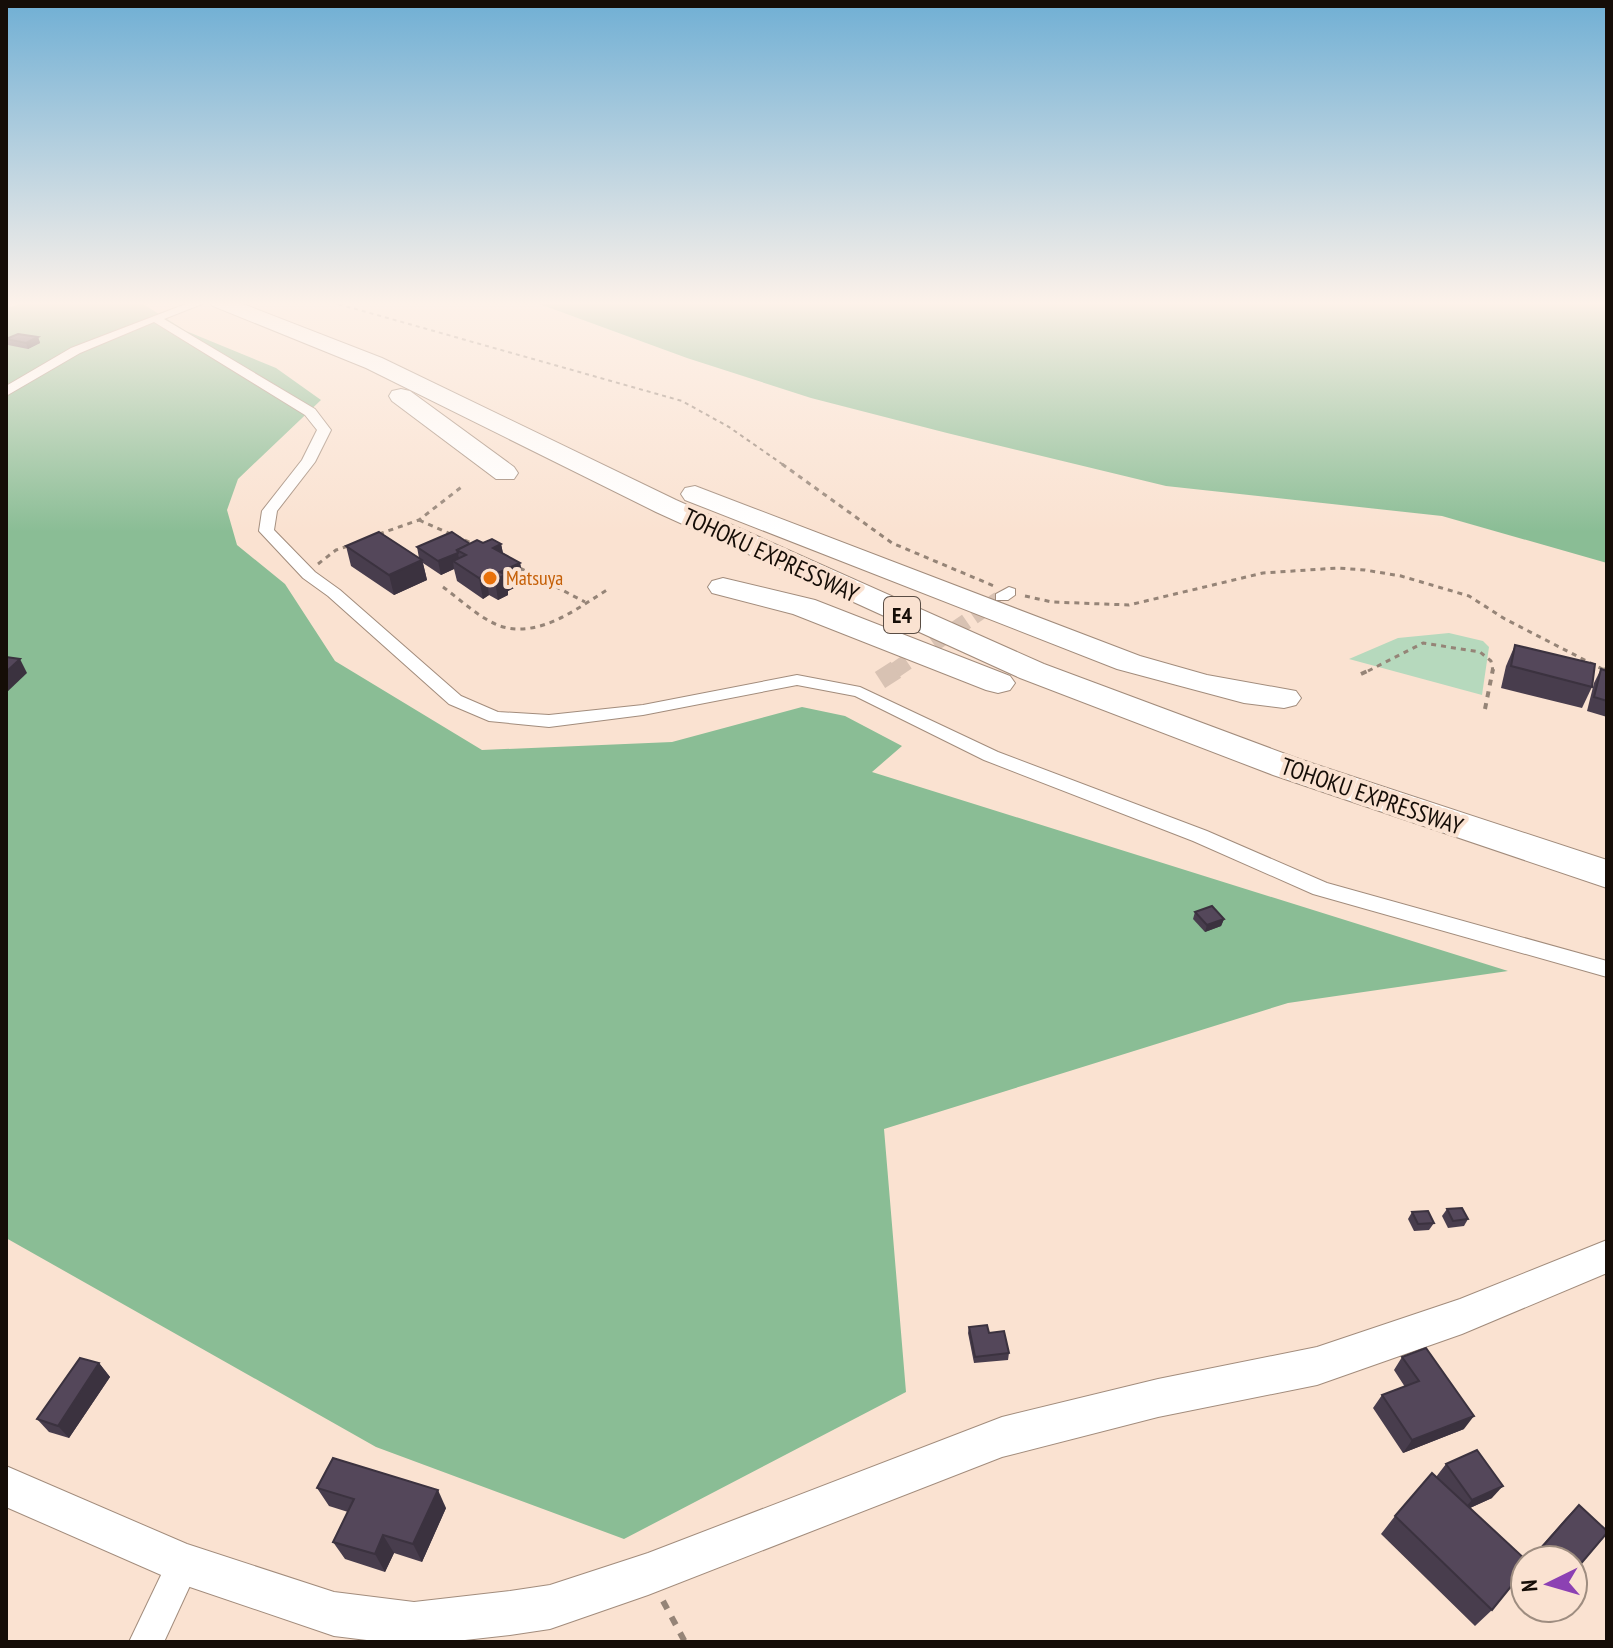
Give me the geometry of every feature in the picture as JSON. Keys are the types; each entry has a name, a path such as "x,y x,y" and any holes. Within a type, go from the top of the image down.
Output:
{"highway":[{"path":"373,379 426,412 505,473"},
{"name":"TOHOKU EXPRESSWAY","path":"409,379 787,563 1032,671 1286,767 1607,875"},
{"name":"TOHOKU EXPRESSWAY","path":"441,379 618,464 1045,657 1296,749 1607,849"},
{"path":"618,464 1052,635 1167,676 1242,694 1284,698"},
{"path":"723,587 804,607 1095,718 1249,770 1607,875"}],"street":[{"path":"6,392 26,379"},
{"path":"258,379 310,412 324,430 313,455 275,502 264,523 266,531 308,574 334,593 455,700 495,717 549,721 628,712 797,680 860,692 991,756 1200,836 1320,889 1607,969"},
{"path":"860,692 880,680"},
{"path":"6,1486 184,1564 334,1614 414,1624 550,1607 648,1574 1002,1437 1158,1398 1317,1366 1462,1316 1607,1256"},
{"path":"146,1642 184,1564"}],"path":[{"path":"604,379 682,401 734,428 860,524 907,553 1006,595 1052,602 1129,605 1263,573 1338,568 1365,570 1401,576 1469,596 1505,619 1607,671"},
{"path":"377,535 419,520 464,485"},
{"path":"419,520 475,545"},
{"path":"308,574 336,550 350,545"},
{"path":"516,566 585,602"},
{"path":"443,587 499,625 516,629 547,624 610,588"},
{"path":"1361,674 1423,643 1480,652 1491,661 1493,670 1485,709"},
{"path":"648,1574 685,1642"}],"green space":[{"path":"6,379 291,379 321,400 238,479 227,510 237,545 285,584 335,661 482,750 672,742 802,707 845,716 902,746 872,772 1508,971 1288,1003 884,1129 906,1392 624,1539 376,1447 6,1238"},
{"path":"752,379 1607,379 1607,563 1442,516 1166,486 811,398"},
{"path":"1449,633 1483,641 1489,647 1482,695 1349,659 1398,638"}],"building":[{"path":"379,532 422,560 389,575 346,546"},
{"path":"452,532 470,544 457,550 458,553 438,561 417,547"},
{"path":"492,539 501,544 493,548 520,563 500,572 505,575 495,580 486,575 479,578 453,561 466,555 457,550 477,540 483,543"},
{"path":"1515,645 1595,664 1592,687 1511,666"},
{"path":"6,657 20,659 6,672"},
{"path":"1601,669 1607,671 1607,701 1594,697"},
{"path":"1212,906 1224,919 1207,925 1195,912"},
{"path":"1462,1208 1468,1219 1453,1221 1447,1209"},
{"path":"1428,1211 1434,1223 1418,1224 1412,1212"},
{"path":"987,1325 989,1333 1004,1331 1009,1353 975,1357 969,1327"},
{"path":"1426,1348 1474,1416 1412,1440 1382,1395 1419,1381 1402,1357"},
{"path":"80,1358 99,1363 58,1426 37,1419"},
{"path":"1477,1450 1503,1486 1472,1500 1446,1464"},
{"path":"333,1458 438,1490 413,1544 383,1535 375,1554 333,1542 354,1499 317,1488"},
{"path":"1432,1473 1509,1544 1509,1589 1492,1610 1395,1516"},
{"path":"1579,1505 1607,1531 1589,1554 1589,1544 1545,1544"}],"tunnel":[{"path":"896,670 999,599"},
{"path":"880,680 896,670"}],"place":[{"name":"Matsuya","path":"490,578"}]}
